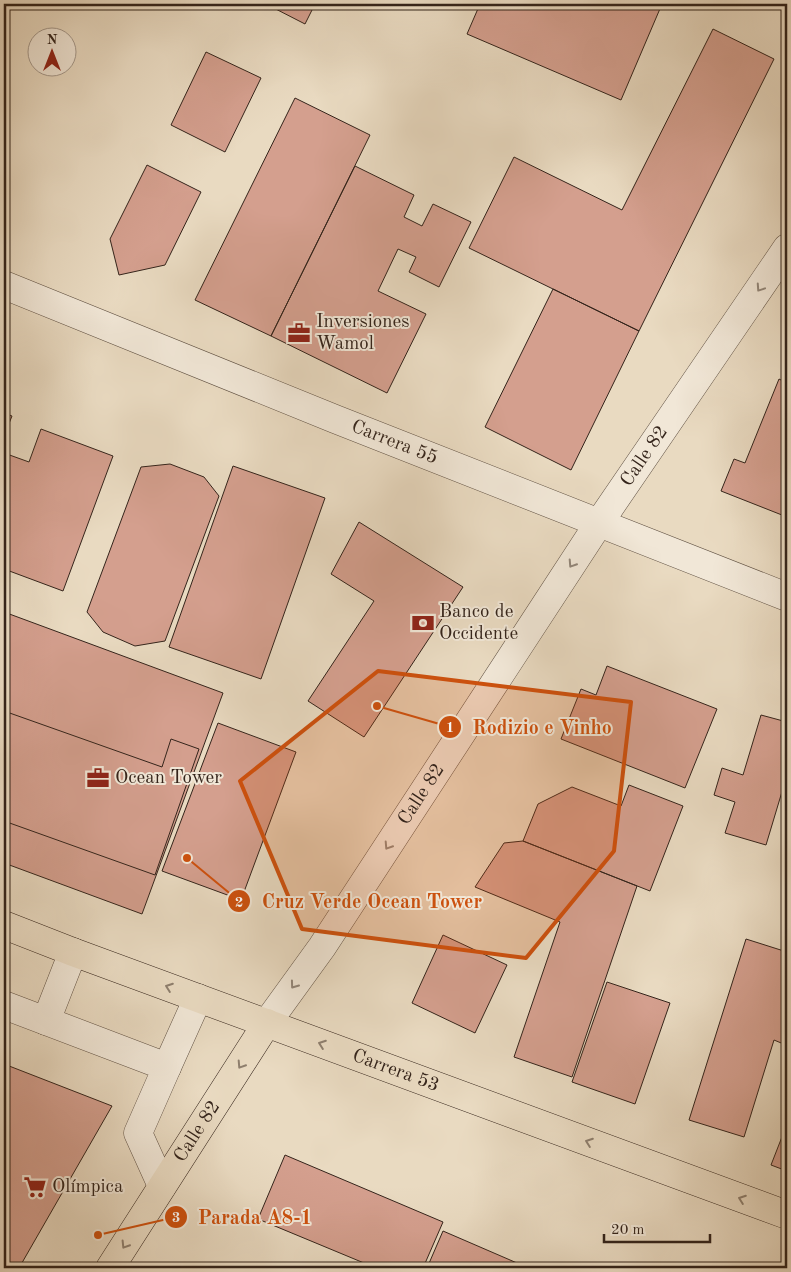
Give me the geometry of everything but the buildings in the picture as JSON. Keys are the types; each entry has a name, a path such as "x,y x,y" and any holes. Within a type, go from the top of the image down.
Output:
{"main road":[{"name":"Carrera 53","path":"4,925 787,1215"},
{"name":"Calle 82","path":"110,1268 267,1023"}],"street":[{"name":"Calle 82","path":"267,1023 322,948 599,523 787,248"},
{"name":"Carrera 55","path":"4,285 787,597"},
{"path":"46,1021 73,952"},
{"path":"162,1186 138,1133 198,998"},
{"path":"4,1005 167,1067"}],"highlighted area":[{"path":"378,671 631,702 614,851 526,958 302,929 240,781"}],"place":[{"name":"Inversiones Wamol","path":"299,333"},
{"name":"Banco de Occidente","path":"423,623"},
{"name":"Rodizio e Vinho","path":"377,706"},
{"name":"Ocean Tower","path":"98,778"},
{"name":"Cruz Verde Ocean Tower","path":"187,858"},
{"name":"Olímpica","path":"35,1187"},
{"name":"Parada A8-1","path":"98,1235"}]}
